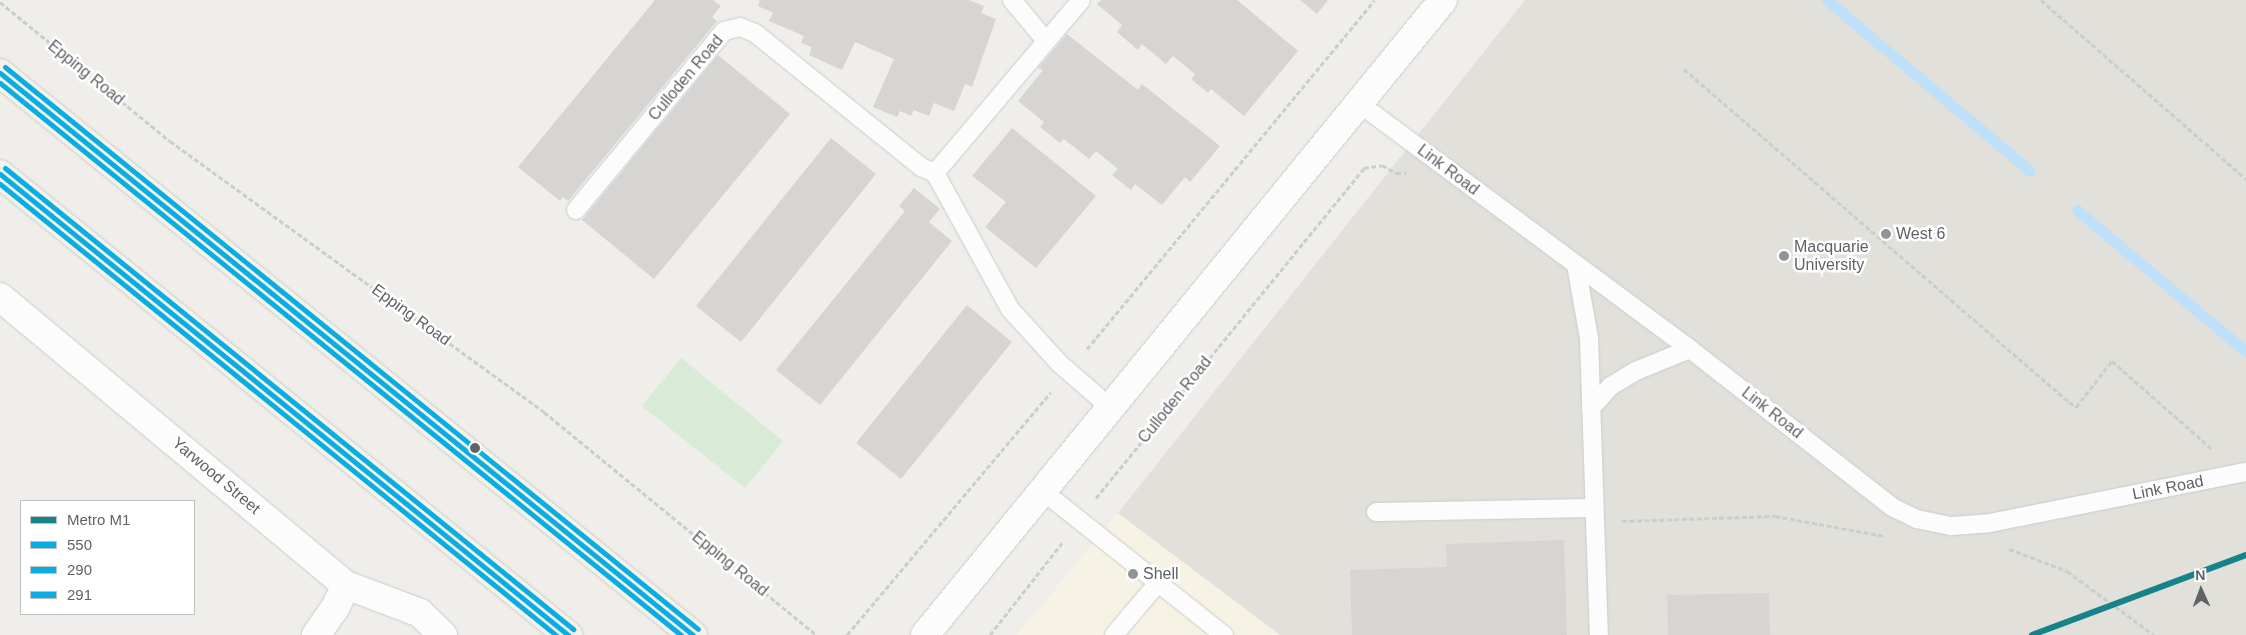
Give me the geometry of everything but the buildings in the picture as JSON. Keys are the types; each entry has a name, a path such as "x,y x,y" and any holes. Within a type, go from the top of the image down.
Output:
{"main road":[{"path":"0,73 693,635"},
{"path":"0,174 568,635"}],"street":[{"path":"925,635 1044,492 1443,0"},
{"name":"Yarwood Street","path":"0,297 346,584 420,613 443,635"},
{"path":"316,635 336,608 346,584"}],"lane":[{"path":"1012,0 1046,41"},
{"path":"1081,0 935,173 1010,309 1069,371 1112,408"},
{"name":"Culloden Road","path":"576,210 724,31 740,27 755,33 921,167 935,173"},
{"name":"Link Road","path":"1360,104 1690,349 1892,507 1917,519 1951,526 1990,523 2246,472"},
{"path":"1576,265 1589,338 1599,635"},
{"path":"1591,408 1611,386 1636,370 1690,349"},
{"path":"1044,492 1224,635"},
{"path":"1376,512 1594,515"},
{"path":"1114,635 1158,582"}],"path":[{"path":"847,635 1069,371 1375,0"},
{"path":"2041,0 2246,179"},
{"name":"Epping Road","path":"0,2 170,141 544,412 816,635"},
{"path":"1684,69 2069,402 2076,407 2112,361 2214,451 2204,453"},
{"name":"Culloden Road","path":"990,635 1080,520 1364,168 1382,165 1396,173 1407,173"},
{"path":"1594,515 1775,516 1892,539"},
{"path":"2001,547 2067,571 2154,635"}],"shaded area":[{"name":"Macquarie University","path":"1525,0 2246,0 2246,635 1280,635 1118,513"},
{"name":"Shell","path":"1118,513 1280,635 1017,635"}],"green space":[{"path":"681,358 783,441 745,488 642,406"}],"waterway":[{"path":"1827,0 2030,171"},
{"path":"2077,210 2246,352"}],"metro line":[{"name":"M1","path":"2032,635 2246,555"}],"transit line":[{"name":"291","path":"5,67 698,629"},
{"name":"550","path":"0,73 693,635"},
{"name":"290","path":"0,83 681,635"},
{"name":"291","path":"5,168 573,629"},
{"name":"550","path":"0,174 568,635"},
{"name":"290","path":"0,184 556,635"}],"place":[{"name":"West 6","path":"1886,234"},
{"name":"Macquarie University","path":"1784,256"},
{"name":"Shell","path":"1133,574"}]}
